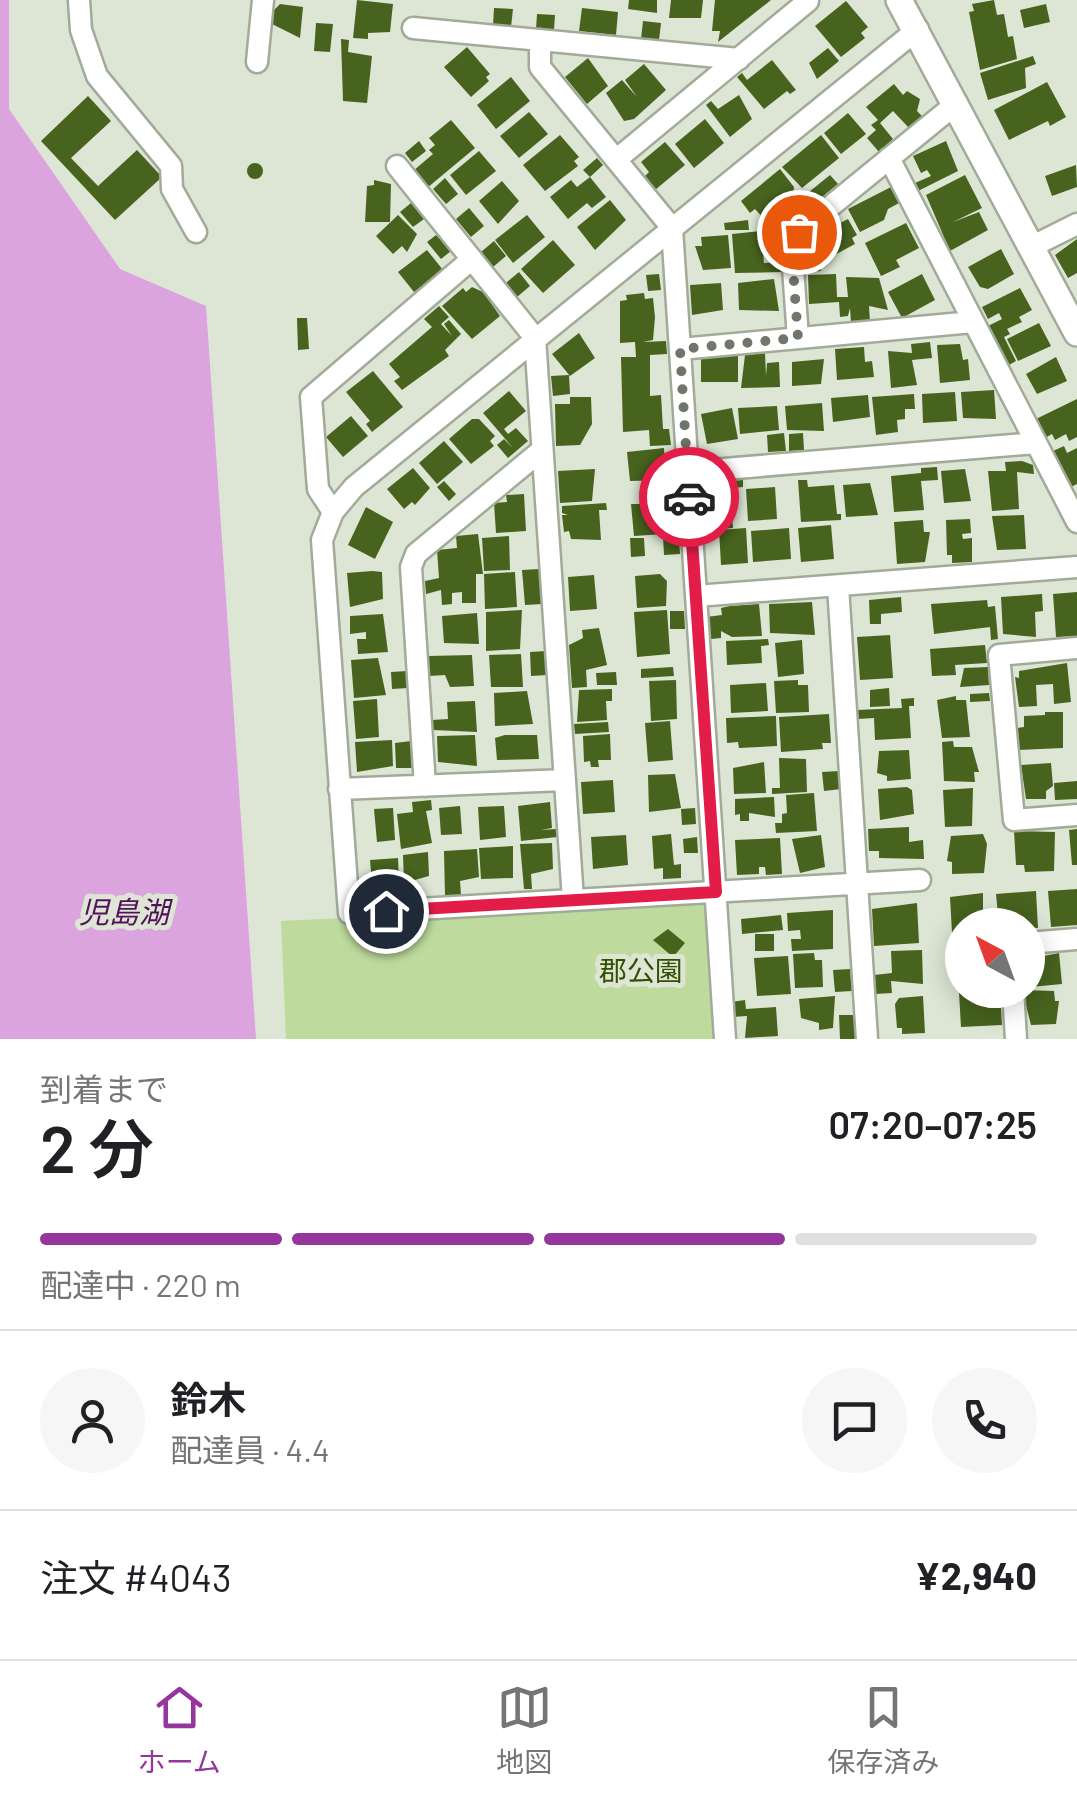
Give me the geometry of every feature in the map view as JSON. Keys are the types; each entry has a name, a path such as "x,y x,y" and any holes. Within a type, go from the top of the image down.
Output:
{"street":[{"path":"78,0 80,30 98,76 171,166 172,189 196,232"},
{"path":"256,62 263,0"},
{"path":"899,0 918,29 1077,333"},
{"path":"617,159 808,1"},
{"path":"413,28 738,60"},
{"path":"918,29 354,486 333,512 322,540 349,913 920,880"},
{"path":"540,40 540,68 672,228 725,1039"},
{"path":"798,338 792,254 799,232 957,103"},
{"path":"889,158 1077,522"},
{"path":"397,166 535,338 573,900"},
{"path":"1033,246 1077,224"},
{"path":"333,512 318,489 311,396 472,259"},
{"path":"680,349 973,322"},
{"path":"688,472 1036,443"},
{"path":"425,786 411,567 416,554 542,450"},
{"path":"696,596 1077,568"},
{"path":"838,586 867,1039"},
{"path":"1077,648 1000,655 1014,820 1077,815"},
{"path":"339,789 565,780"},
{"path":"1045,941 1077,939"},
{"path":"1014,1008 1016,1039"}],"green space":[{"name":"郡公園","path":"708,900 714,1039 286,1039 281,921"}],"water":[{"name":"児島湖","path":"0,0 9,0 9,109 120,269 206,306 256,1039 0,1039"}],"building":[{"path":"357,0 393,4 390,32 368,33 368,39 353,38"},
{"path":"629,0 657,0 657,13 628,9"},
{"path":"671,0 703,0 701,18 669,18"},
{"path":"715,0 771,0 718,42 720,31 712,31"},
{"path":"994,0 997,15 1004,14 1008,37 1013,36 1017,59 980,70 969,12 974,11 972,4"},
{"path":"846,1 868,27 861,33 865,38 841,57 815,26"},
{"path":"280,4 303,7 300,38 272,24 273,11"},
{"path":"1046,4 1050,22 1024,28 1020,10"},
{"path":"494,8 513,9 511,27 493,25"},
{"path":"582,8 618,12 616,35 579,31"},
{"path":"537,14 555,15 554,30 536,29"},
{"path":"643,21 661,23 659,40 641,39"},
{"path":"316,23 333,24 330,52 314,51"},
{"path":"341,39 349,40 348,52 372,56 367,103 343,101"},
{"path":"467,47 490,74 486,77 489,81 471,97 444,67"},
{"path":"828,48 839,61 817,79 809,63"},
{"path":"1033,56 1036,64 1025,68 1026,88 988,100 980,73"},
{"path":"588,58 608,86 587,104 565,77"},
{"path":"772,60 796,90 790,94 787,91 764,109 737,77 742,73 747,80"},
{"path":"644,64 666,90 634,119 624,121 606,93 622,80 637,97 625,80"},
{"path":"511,77 530,101 496,129 477,105"},
{"path":"1047,82 1066,117 1050,126 1048,121 1009,140 994,110"},
{"path":"894,84 903,95 907,91 920,99 917,111 922,116 909,128 893,111 880,123 893,139 879,152 867,138 876,130 871,125 878,120 866,107"},
{"path":"739,95 752,119 730,137 706,105 711,101 718,109"},
{"path":"88,96 111,121 71,158 98,186 137,150 162,177 115,220 41,141"},
{"path":"529,112 548,134 519,158 500,136"},
{"path":"848,113 866,134 841,154 824,133"},
{"path":"705,119 724,143 694,168 675,144"},
{"path":"451,120 475,148 427,188 413,171 433,154 429,150 435,145 429,138"},
{"path":"560,135 579,157 574,161 578,166 545,191 523,165"},
{"path":"821,135 839,158 802,188 782,167"},
{"path":"419,141 426,151 412,162 405,153"},
{"path":"946,141 958,171 918,191 915,183 931,176 927,170 921,173 913,156"},
{"path":"665,142 685,165 655,190 644,177 649,172 641,162"},
{"path":"479,151 496,171 466,195 450,175"},
{"path":"597,158 603,165 590,177 583,170"},
{"path":"255,163 263,171 255,179 247,171"},
{"path":"1076,165 1077,187 1052,196 1045,176"},
{"path":"780,169 794,187 793,194 763,218 755,209 750,213 741,201"},
{"path":"830,175 838,184 817,201 809,192"},
{"path":"965,175 982,208 953,222 979,212 988,230 950,251 926,195"},
{"path":"590,177 606,197 592,208 587,203 568,219 550,197 571,180 577,187"},
{"path":"445,178 458,194 446,204 433,189"},
{"path":"374,180 391,184 390,222 365,222 367,186 374,185"},
{"path":"502,181 519,201 498,224 479,201"},
{"path":"891,187 899,203 888,209 884,220 860,232 848,209"},
{"path":"610,200 626,220 595,250 577,227"},
{"path":"411,203 424,219 413,227 400,212"},
{"path":"469,208 484,226 471,237 456,219"},
{"path":"398,215 417,234 407,252 402,246 393,254 376,236"},
{"path":"527,215 545,237 513,263 495,240"},
{"path":"848,219 857,235 852,238 855,244 827,259 815,236"},
{"path":"748,220 749,230 725,230 724,223"},
{"path":"906,223 919,248 896,260 900,267 881,276 865,243"},
{"path":"761,231 764,263 783,262 783,272 735,273 732,234"},
{"path":"436,235 451,251 441,259 427,242"},
{"path":"728,235 731,268 703,270 695,246 702,246 701,237"},
{"path":"1077,239 1077,273 1068,278 1055,255"},
{"path":"553,240 575,265 543,293 521,269"},
{"path":"494,241 506,256 493,267 481,252"},
{"path":"1001,249 1014,274 988,289 980,287 968,267"},
{"path":"427,250 443,270 414,292 398,272"},
{"path":"819,252 821,271 806,272 804,254"},
{"path":"519,272 530,286 517,297 506,283"},
{"path":"659,274 661,290 648,291 646,275"},
{"path":"836,274 837,297 848,297 846,277 879,278 888,310 869,306 870,322 851,322 850,308 848,316 840,317 839,302 809,304 808,275"},
{"path":"922,274 935,300 902,318 888,292"},
{"path":"774,279 779,311 739,310 738,283"},
{"path":"721,283 723,310 692,315 690,285"},
{"path":"472,287 483,292 500,316 472,339 442,306 463,288 466,292"},
{"path":"1020,288 1032,310 1019,317 1022,322 1007,329 1010,334 1004,337 1016,361 1009,365 988,326 1002,319 999,313 988,319 982,307"},
{"path":"644,293 645,299 653,298 655,317 653,340 643,342 666,341 667,354 650,355 650,396 661,395 663,429 669,429 671,445 650,446 649,430 623,432 621,357 636,357 635,342 620,343 620,301 627,300 626,295"},
{"path":"439,306 449,317 441,324 452,336 444,324 449,320 461,334 445,350 449,356 402,390 394,381 400,377 389,364 432,327 424,319"},
{"path":"297,318 307,318 309,349 298,350"},
{"path":"1039,323 1051,346 1018,361 1007,339"},
{"path":"579,333 595,358 570,376 552,354"},
{"path":"930,342 932,358 912,360 917,385 891,388 888,351 912,353 911,344"},
{"path":"960,344 963,360 968,359 970,380 940,383 937,345"},
{"path":"864,347 865,362 872,361 874,377 837,380 835,349"},
{"path":"765,353 766,376 767,363 779,362 780,387 741,388 745,355"},
{"path":"738,355 738,382 701,382 701,358"},
{"path":"1056,357 1067,381 1037,394 1026,374"},
{"path":"824,359 821,384 792,386 792,362"},
{"path":"373,371 403,407 372,432 366,424 370,421 346,392"},
{"path":"569,375 570,394 553,396 551,376"},
{"path":"994,390 996,419 963,418 961,392"},
{"path":"509,391 526,411 504,429 508,434 516,428 528,441 508,458 497,445 504,439 513,448 483,413"},
{"path":"955,392 957,421 923,423 922,394"},
{"path":"914,394 915,409 905,409 905,419 897,420 898,432 876,435 872,397"},
{"path":"868,395 870,417 833,422 831,398"},
{"path":"570,397 591,397 592,424 580,445 556,446 555,404 570,404"},
{"path":"1077,399 1077,437 1069,441 1066,434 1055,440 1052,434 1045,438 1036,419"},
{"path":"822,403 824,431 787,430 785,406"},
{"path":"777,406 779,430 740,434 738,408"},
{"path":"732,408 738,439 707,444 701,414"},
{"path":"351,416 368,436 343,457 326,437"},
{"path":"472,419 479,419 495,436 490,441 494,446 471,464 449,439"},
{"path":"784,433 786,451 768,452 767,435"},
{"path":"803,433 804,450 789,451 789,434"},
{"path":"444,441 463,462 437,484 419,463"},
{"path":"1064,446 1067,453 1077,448 1077,484 1071,487 1053,451"},
{"path":"664,448 666,480 630,481 627,452"},
{"path":"1005,462 1033,465 1034,474 1017,472 1019,509 992,511 988,471 1006,471"},
{"path":"937,467 938,480 921,481 924,510 894,512 891,476"},
{"path":"413,468 430,488 415,505 412,502 404,509 387,489"},
{"path":"595,469 592,501 560,503 558,471"},
{"path":"965,469 971,501 944,503 941,471"},
{"path":"743,480 743,487 716,489 715,482"},
{"path":"798,480 807,480 808,487 834,485 841,520 801,522"},
{"path":"444,481 456,494 449,501 437,487"},
{"path":"870,483 878,515 846,517 843,485"},
{"path":"775,487 777,519 748,521 746,489"},
{"path":"703,493 730,494 733,528 705,530"},
{"path":"524,494 526,531 496,533 494,503 507,502 506,495"},
{"path":"606,503 607,510 599,510 601,540 571,539 569,531 564,532 562,515 568,515 562,513 562,506"},
{"path":"631,504 661,504 665,534 634,536"},
{"path":"366,507 393,522 375,559 348,545"},
{"path":"1024,515 1026,549 997,550 992,516"},
{"path":"970,519 971,533 962,534 963,539 972,538 972,562 952,563 952,555 947,555 946,520"},
{"path":"923,520 924,532 930,532 925,562 897,564 894,522"},
{"path":"831,525 834,559 801,562 798,528"},
{"path":"746,528 748,563 721,565 719,530"},
{"path":"789,528 791,559 753,562 751,531"},
{"path":"478,534 483,574 476,574 476,603 462,603 462,592 452,593 452,604 442,605 441,590 426,594 425,581 439,578 437,550 457,548 456,536"},
{"path":"679,535 680,554 664,555 663,536"},
{"path":"509,536 510,570 484,571 482,538"},
{"path":"630,538 644,538 645,556 631,557"},
{"path":"539,569 542,604 525,605 522,570"},
{"path":"382,572 383,599 350,607 347,573"},
{"path":"515,572 517,607 485,609 484,574"},
{"path":"660,574 667,581 666,606 637,608 635,576"},
{"path":"594,575 597,609 570,611 568,577"},
{"path":"1077,592 1077,636 1056,637 1053,594"},
{"path":"1042,594 1043,611 1035,612 1036,637 1003,634 1001,597"},
{"path":"901,597 902,612 881,614 881,624 870,624 869,600"},
{"path":"987,600 988,607 995,606 998,639 991,640 990,627 934,634 931,604"},
{"path":"812,602 815,635 770,633 769,604"},
{"path":"759,604 762,636 732,637 721,631 721,638 711,639 706,617 722,615 721,608"},
{"path":"522,610 520,649 486,651 486,612"},
{"path":"667,610 670,654 637,657 634,612"},
{"path":"670,611 684,611 685,629 670,629"},
{"path":"477,613 479,644 444,643 442,616"},
{"path":"383,614 388,652 358,654 357,639 366,639 366,632 350,634 350,616"},
{"path":"599,628 607,665 586,670 587,687 572,688 569,645 583,638 582,630"},
{"path":"890,635 893,678 860,680 857,637"},
{"path":"768,639 769,645 761,646 762,663 727,665 726,641"},
{"path":"802,640 804,674 778,677 775,643"},
{"path":"985,645 987,663 955,665 956,675 932,676 930,649"},
{"path":"546,651 547,675 531,676 530,652"},
{"path":"521,654 523,687 491,687 489,655"},
{"path":"472,655 474,686 450,687 445,675 429,676 428,656"},
{"path":"378,658 386,695 354,698 351,660"},
{"path":"1067,663 1071,702 1054,704 1053,684 1036,685 1037,706 1019,707 1015,677 1019,678 1019,671"},
{"path":"673,667 674,676 641,678 641,669"},
{"path":"988,667 989,685 960,687 964,668"},
{"path":"407,671 408,688 392,689 391,672"},
{"path":"616,672 617,685 597,685 596,673"},
{"path":"676,680 677,719 651,721 649,681"},
{"path":"798,680 798,685 808,685 809,712 776,713 774,681"},
{"path":"766,683 768,711 731,713 730,685"},
{"path":"889,688 890,706 870,707 870,690"},
{"path":"612,689 612,701 606,701 607,720 577,722 579,690"},
{"path":"527,691 533,724 495,726 494,693"},
{"path":"989,693 990,701 970,702 970,694"},
{"path":"956,696 956,700 966,700 970,737 942,738 937,700"},
{"path":"914,698 914,706 909,706 911,738 875,740 874,718 858,719 857,710 902,708 901,699"},
{"path":"377,699 379,737 356,739 353,701"},
{"path":"475,701 477,732 433,730 432,720 448,719 447,702"},
{"path":"1063,712 1063,748 1018,750 1017,728 1024,727 1024,716"},
{"path":"829,714 831,743 822,743 823,749 781,752 779,717"},
{"path":"776,716 777,746 739,748 738,742 727,743 726,718"},
{"path":"670,721 673,760 648,762 645,723"},
{"path":"608,722 609,732 575,734 574,724"},
{"path":"610,734 611,760 598,760 599,767 584,762 583,736"},
{"path":"475,735 477,766 438,762 437,736"},
{"path":"537,735 539,759 497,760 495,738"},
{"path":"392,740 393,766 357,772 355,742"},
{"path":"411,741 412,768 396,768 395,743"},
{"path":"953,741 954,747 972,747 979,772 974,772 975,782 944,781 942,742"},
{"path":"909,750 911,779 887,781 887,776 877,773 879,751"},
{"path":"779,758 806,759 807,792 772,794 772,788 780,788"},
{"path":"764,762 766,793 734,794 733,768"},
{"path":"1051,763 1053,786 1046,791 1046,799 1026,799 1021,765"},
{"path":"839,771 841,789 824,791 822,772"},
{"path":"675,774 681,808 649,812 648,775"},
{"path":"613,780 615,812 583,814 581,782"},
{"path":"1077,781 1077,799 1055,800 1054,783"},
{"path":"973,788 972,826 945,827 943,790"},
{"path":"878,789 912,790 914,814 880,820"},
{"path":"814,793 817,831 776,833 775,823 782,823 782,814 787,813 786,795"},
{"path":"774,797 775,817 749,813 749,821 740,821 740,814 735,815 735,799"},
{"path":"431,800 432,810 426,811 432,843 401,849 397,814 413,812 412,802"},
{"path":"550,802 552,828 541,830 556,829 557,837 521,841 518,806"},
{"path":"460,806 462,834 441,835 439,808"},
{"path":"504,806 506,837 480,840 478,807"},
{"path":"393,808 395,840 377,842 374,809"},
{"path":"695,808 696,824 682,825 681,809"},
{"path":"909,827 909,842 923,840 924,859 879,858 879,851 869,851 868,829"},
{"path":"1077,829 1077,865 1072,865 1069,830"},
{"path":"1014,831 1055,832 1054,871 1025,872 1024,865 1016,865"},
{"path":"671,834 674,865 681,864 681,878 663,879 663,868 654,869 652,836"},
{"path":"983,834 987,844 984,873 952,874 952,862 947,861 951,836"},
{"path":"626,835 628,865 593,869 591,837"},
{"path":"821,835 825,867 800,873 792,839"},
{"path":"697,837 698,853 684,853 683,839"},
{"path":"780,838 782,874 766,875 765,867 759,867 759,874 737,875 735,840"},
{"path":"552,843 553,869 531,874 532,889 524,889 520,844"},
{"path":"513,846 513,878 481,879 479,848"},
{"path":"477,849 479,877 460,881 461,895 445,896 444,851"},
{"path":"428,852 429,876 404,883 403,855"},
{"path":"398,858 399,881 372,884 370,860"},
{"path":"399,882 401,898 391,899 389,883"},
{"path":"1077,889 1077,925 1051,927 1048,891"},
{"path":"1036,891 1037,908 997,908 996,894"},
{"path":"983,893 983,908 951,908 950,897"},
{"path":"917,903 919,943 874,946 872,909"},
{"path":"833,910 833,949 792,951 791,939 801,939 800,930 788,931 787,913"},
{"path":"781,915 783,930 742,934 741,919"},
{"path":"668,929 685,943 673,957 653,940"},
{"path":"755,934 774,934 774,951 755,951"},
{"path":"922,950 923,984 891,981 892,993 875,994 874,975 892,973 891,951"},
{"path":"814,953 815,960 822,960 823,987 795,988 793,954"},
{"path":"1059,953 1062,984 1045,986 1045,956"},
{"path":"788,956 791,994 757,996 754,958"},
{"path":"850,969 852,991 835,992 833,970"},
{"path":"1045,991 1054,991 1055,1001 1059,1001 1056,1024 1031,1025 1027,1008 1045,1008"},
{"path":"835,996 833,1028 819,1030 819,1023 801,1018 799,999"},
{"path":"923,996 925,1033 902,1034 902,1028 897,1028 895,1004 899,998"},
{"path":"745,1000 746,1009 776,1007 778,1036 745,1038 747,1016 732,1017 731,1002"},
{"path":"960,1008 1001,1008 1002,1025 961,1027"},
{"path":"839,1015 854,1015 856,1039 840,1039"}],"way so far":[{"path":"689,497 680,349 798,338 792,254 799,232"}],"route":[{"path":"386,911 716,892 689,497"}]}
